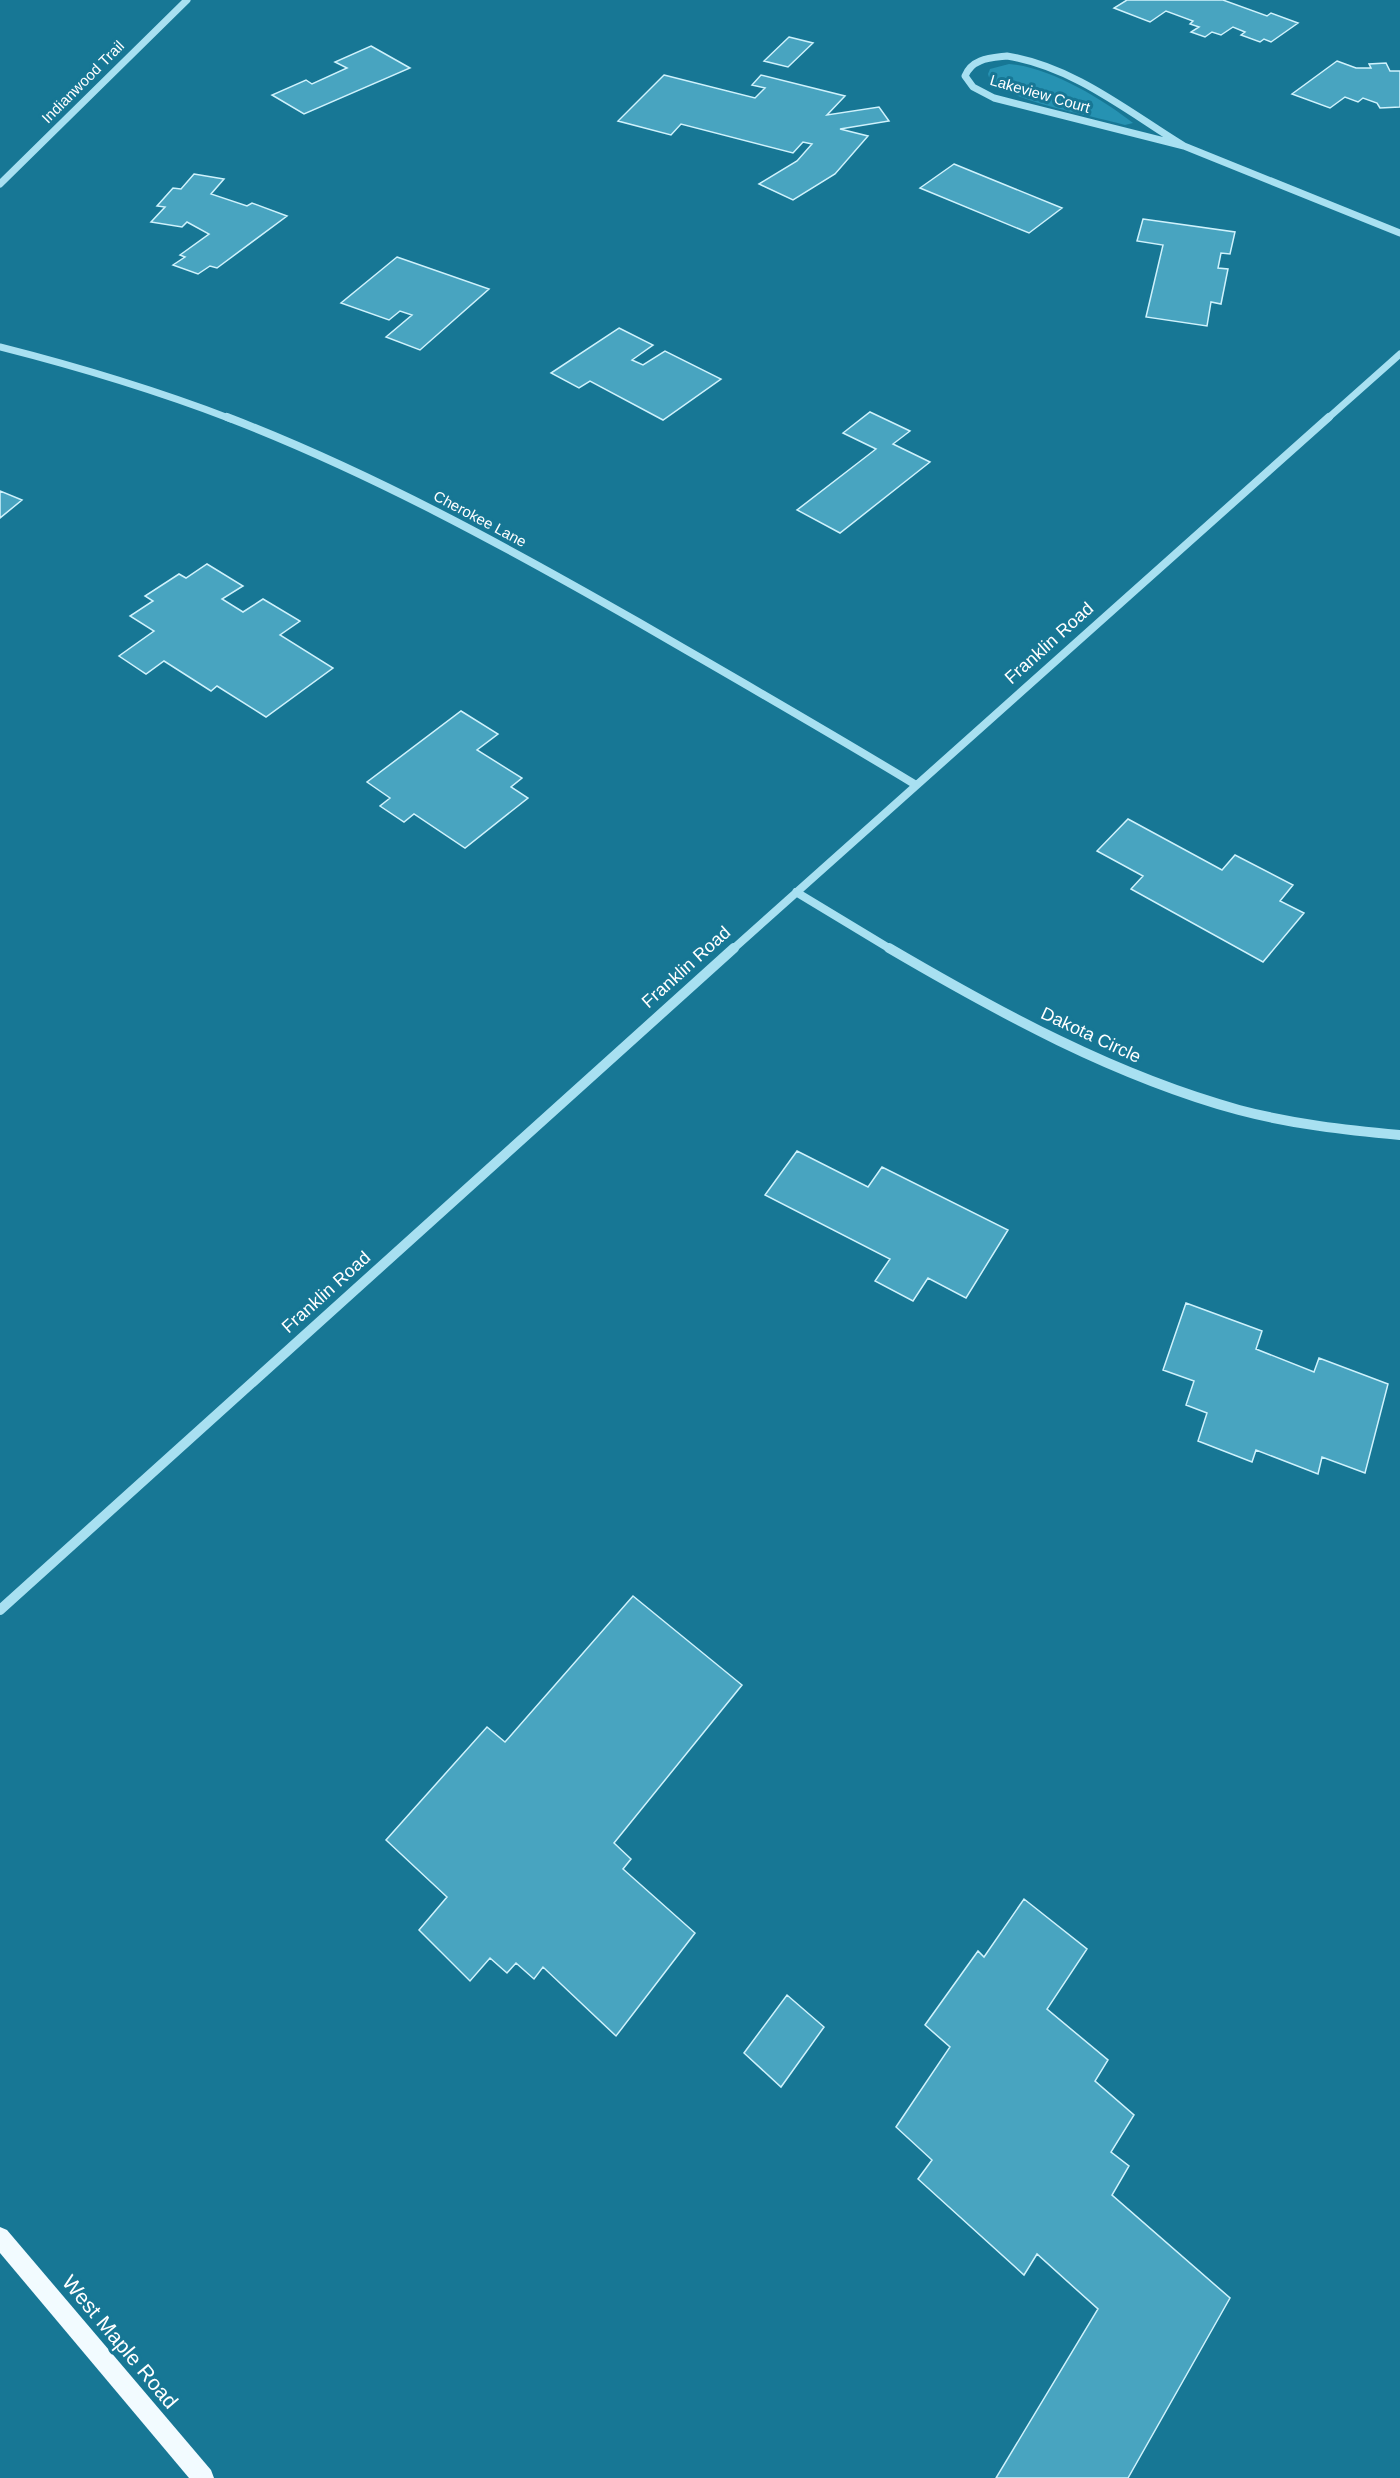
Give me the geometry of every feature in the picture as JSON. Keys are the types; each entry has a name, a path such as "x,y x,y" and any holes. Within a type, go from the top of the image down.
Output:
{"main road":[{"name":"West Maple Road","path":"0,2237 203,2478"}],"street":[{"name":"Indianwood Trail","path":"0,184 187,0"},
{"name":"Lakeview Court","path":"1184,146 1077,79 1036,60 1004,56 988,57 969,67 966,72 965,76 973,87 994,98 1184,146 1400,233"},
{"name":"Cherokee Lane","path":"0,347 91,371 217,412 374,480 580,588 916,785"},
{"name":"Franklin Road","path":"0,1610 796,892 1400,354"},
{"name":"Dakota Circle","path":"796,892 917,966 983,1002 1131,1073 1198,1098 1264,1116 1342,1130 1400,1135"}],"shaded area":[{"path":"1009,64 1041,71 1074,85 1133,123 1125,125 1071,112 1007,91 994,83 988,74 990,69"}],"building":[{"path":"1127,0 1223,0 1267,16 1271,13 1298,23 1271,42 1264,39 1260,42 1241,35 1245,32 1233,27 1221,35 1212,32 1205,37 1191,32 1199,27 1190,24 1193,21 1166,11 1150,22 1114,8"},
{"path":"789,37 813,43 788,67 764,61"},
{"path":"371,46 410,68 304,114 272,95 306,80 312,84 347,68 335,62"},
{"path":"1337,61 1356,68 1371,68 1369,64 1386,63 1390,71 1400,71 1400,107 1380,108 1377,103 1363,98 1358,102 1345,97 1330,108 1292,94"},
{"path":"664,75 755,98 765,88 752,85 761,75 845,96 827,115 879,107 889,121 840,129 868,136 835,174 793,200 759,184 797,161 812,144 803,142 793,153 681,124 671,135 618,121"},
{"path":"954,164 1062,208 1029,233 920,188"},
{"path":"194,174 224,179 211,194 247,206 252,203 287,216 217,268 210,266 198,274 173,265 185,257 180,255 209,234 187,222 182,227 151,222 165,207 157,206 173,188 181,189"},
{"path":"1143,219 1235,232 1230,254 1221,253 1218,268 1228,269 1221,304 1211,302 1207,326 1146,317 1163,245 1137,241"},
{"path":"397,257 489,289 420,350 386,337 412,315 400,311 389,320 341,303"},
{"path":"619,328 653,345 632,360 643,365 665,351 721,379 663,420 590,381 579,388 551,373"},
{"path":"870,412 910,431 893,444 930,462 840,533 797,510 876,449 843,433"},
{"path":"0,491 22,500 0,518"},
{"path":"207,564 243,586 222,599 243,612 263,599 300,621 280,635 333,668 266,717 217,686 211,691 164,661 146,674 119,656 154,631 130,616 153,601 145,596 179,574 186,578"},
{"path":"461,711 498,734 477,750 522,778 511,787 528,798 465,848 414,814 404,822 380,806 390,798 367,782"},
{"path":"1128,819 1222,870 1235,855 1293,885 1280,901 1304,913 1263,962 1131,889 1143,876 1097,851"},
{"path":"797,1151 868,1187 882,1167 1008,1230 966,1298 928,1278 913,1301 875,1281 890,1259 765,1195"},
{"path":"1186,1303 1262,1331 1256,1349 1314,1372 1319,1358 1388,1384 1365,1473 1322,1457 1318,1474 1256,1450 1252,1462 1198,1441 1207,1413 1186,1405 1194,1381 1163,1370"},
{"path":"633,1596 742,1685 614,1843 631,1859 623,1869 695,1933 616,2036 543,1967 534,1979 516,1963 507,1973 490,1958 470,1981 419,1930 447,1897 386,1840 487,1727 505,1742"},
{"path":"1024,1899 1087,1949 1047,2009 1108,2060 1095,2081 1134,2115 1111,2152 1129,2166 1112,2195 1230,2298 1128,2478 996,2478 1098,2309 1037,2254 1024,2275 918,2179 932,2160 896,2127 950,2047 925,2025 978,1951 984,1957"},
{"path":"787,1995 824,2027 781,2087 744,2053"}]}
